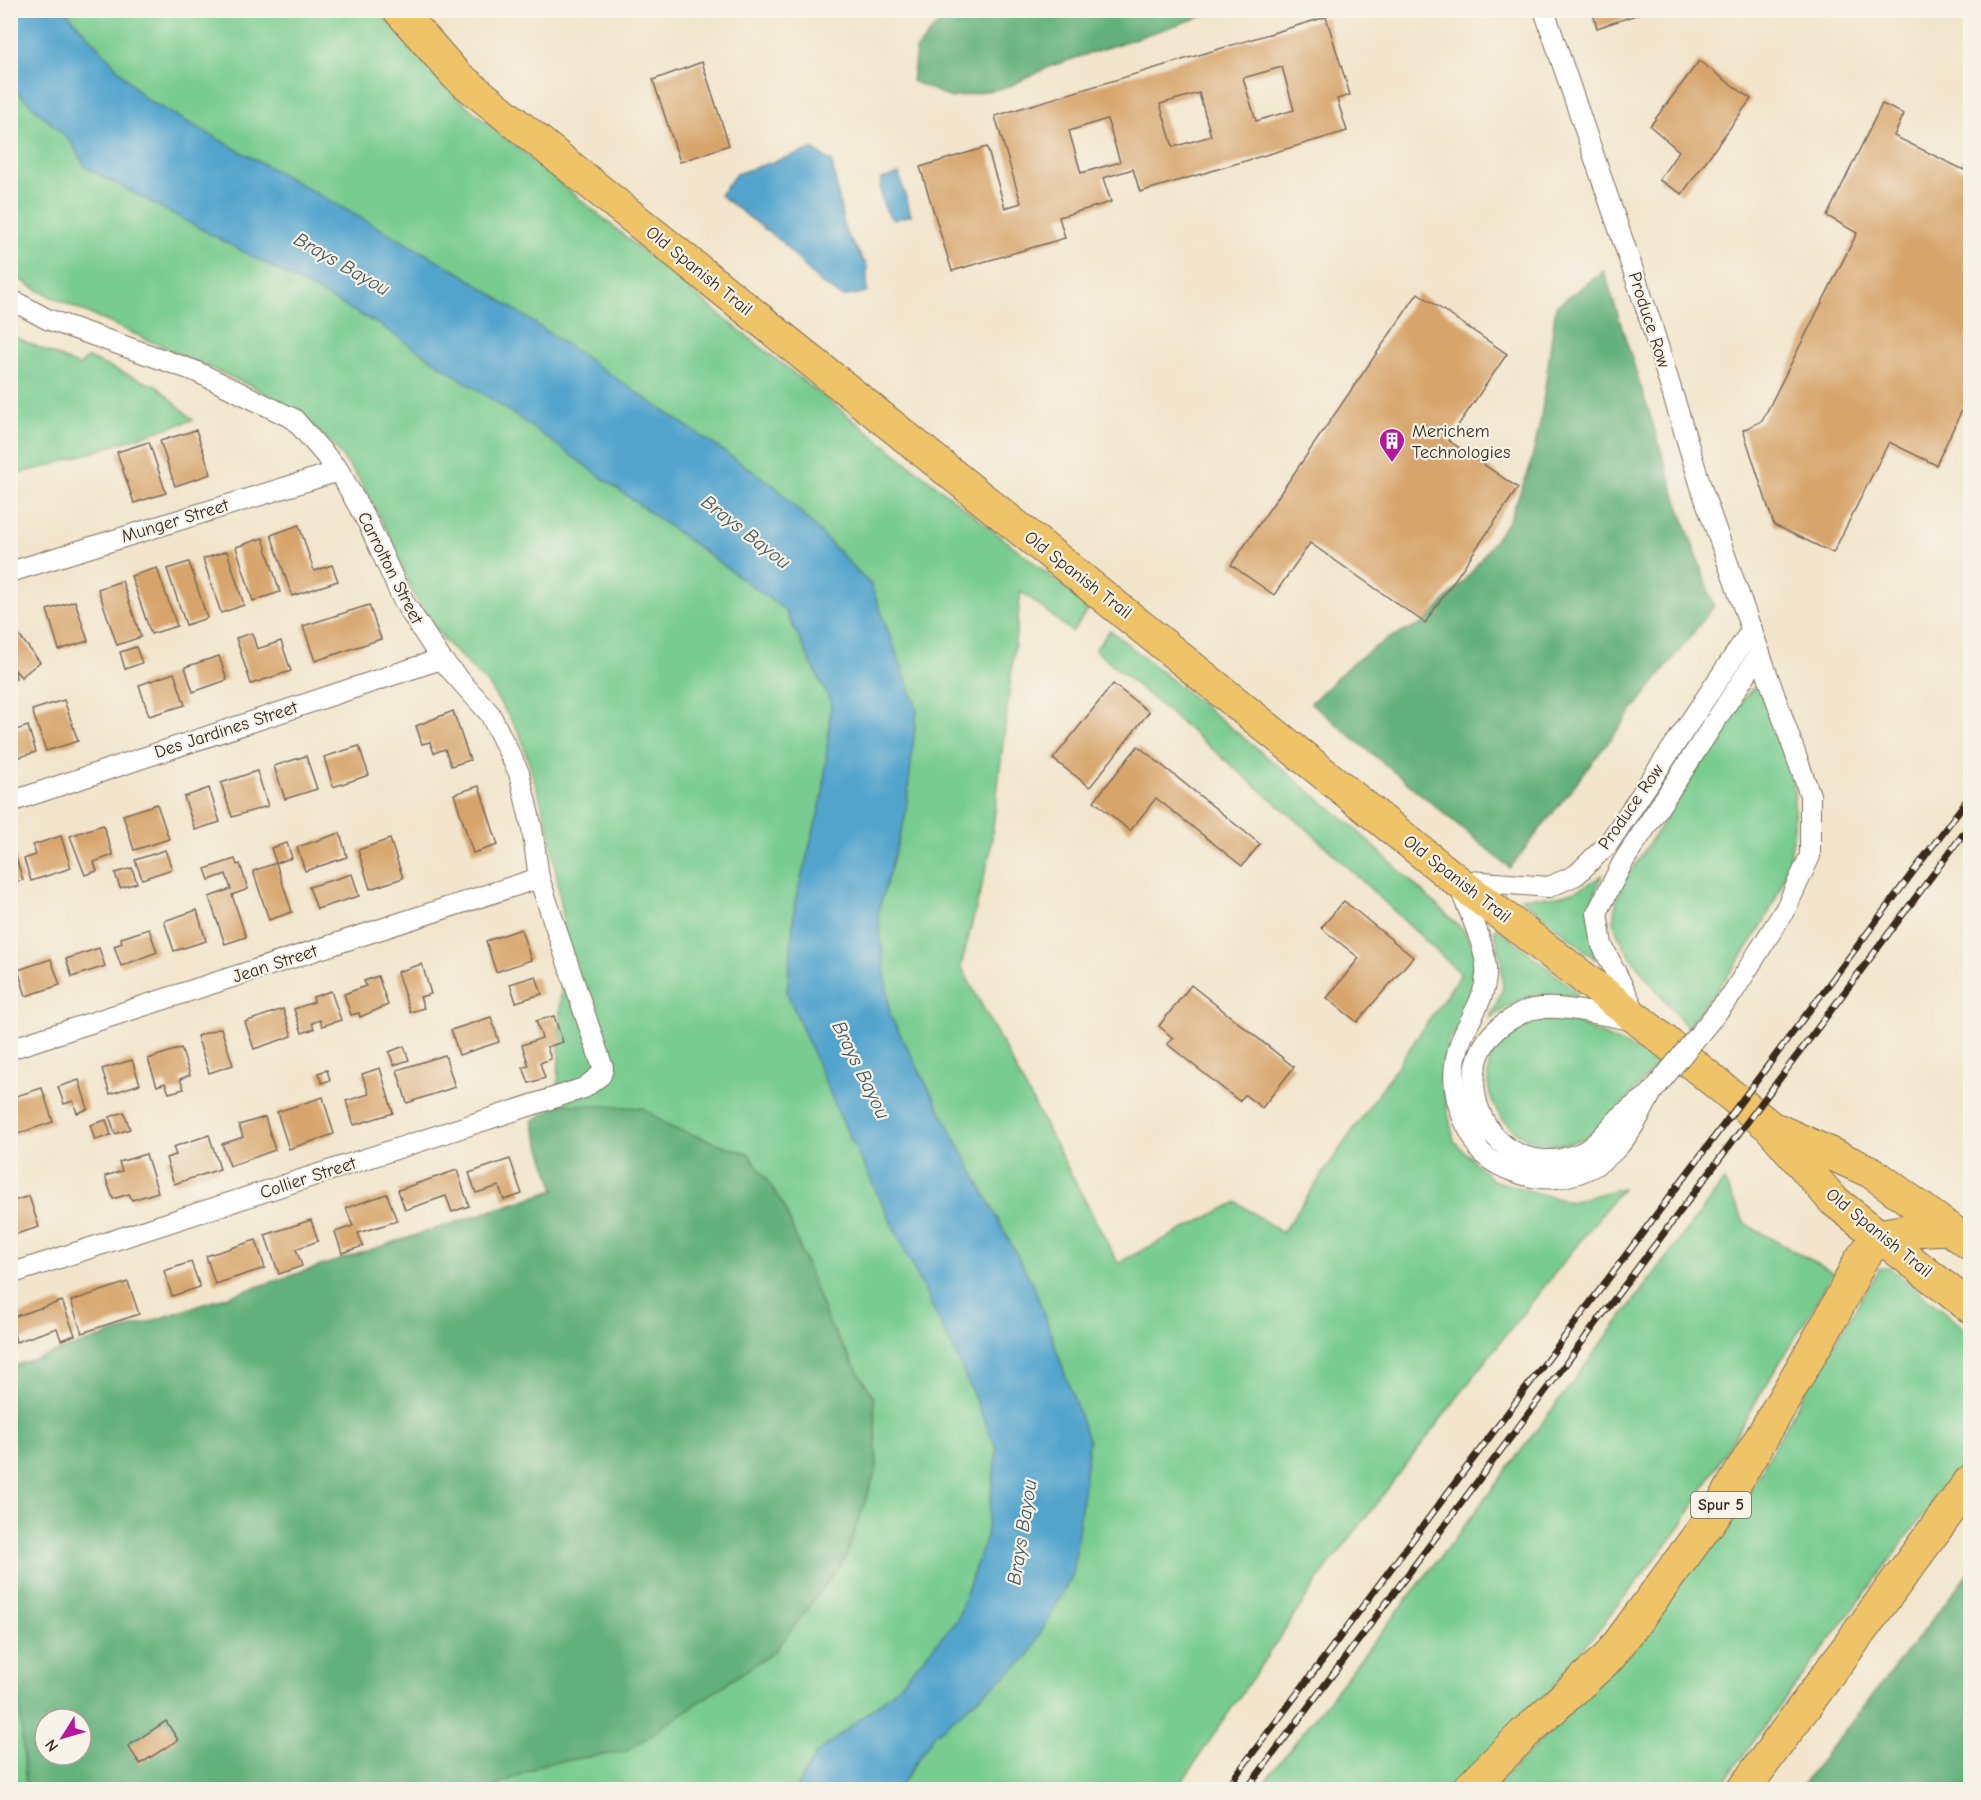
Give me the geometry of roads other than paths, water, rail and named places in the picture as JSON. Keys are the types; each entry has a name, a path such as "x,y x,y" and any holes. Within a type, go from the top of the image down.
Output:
{"highway":[{"path":"1879,1236 1912,1230 1959,1236"},
{"name":"Spur 5","path":"1468,1790 1616,1647 1725,1500 1833,1316 1860,1262 1879,1236"},
{"path":"1743,1790 1966,1493"}],"main road":[{"name":"Old Spanish Trail","path":"399,10 464,81 1456,880 1640,1021 1769,1126 1833,1200 1971,1307"},
{"name":"Old Spanish Trail","path":"1769,1126 1871,1172 1959,1236"}],"street":[{"name":"Produce Row","path":"1544,10 1650,320 1703,493 1752,629 1810,795 1810,856 1786,908 1731,994 1652,1092 1632,1132 1598,1166 1571,1177 1547,1179 1519,1174 1482,1154 1462,1119 1453,1089 1459,1044 1481,1002 1487,974 1478,935 1456,880 1550,887 1576,875 1608,844 1752,629"},
{"name":"Carrolton Street","path":"10,299 47,319 195,371 294,419 339,471 369,525 404,602 441,659 490,714 519,773 532,828 539,879 600,1056 603,1068 601,1075"},
{"name":"Munger Street","path":"10,572 339,471"},
{"name":"Produce Row","path":"1640,1021 1602,945 1597,913 1623,862 1760,653"},
{"name":"Des Jardines Street","path":"10,802 441,659"},
{"name":"Jean Street","path":"10,1049 539,879"},
{"name":"Produce Row","path":"1640,1021 1565,1009 1532,1009 1500,1025 1482,1049 1472,1087 1479,1112 1496,1140 1525,1156 1545,1160 1564,1158 1587,1150 1620,1117 1652,1092"},
{"name":"Collier Street","path":"10,1274 585,1088 601,1075"}],"water":[{"name":"Brays Bayou","path":"10,11 66,11 144,98 462,274 775,486 871,585 917,709 905,818 878,912 890,1015 1035,1289 1089,1442 1073,1574 1027,1658 934,1735 898,1789 795,1789 816,1754 892,1693 957,1620 986,1536 997,1449 959,1362 838,1112 787,993 795,902 823,795 831,703 785,610 518,417 378,324 85,167 71,142 11,86"},
{"path":"812,149 832,162 845,231 867,266 867,292 843,297 819,282 782,242 720,195 736,174"},
{"path":"899,174 911,215 893,220 882,201 881,179"}],"railway":[{"path":"1225,1790 1970,796"},
{"path":"1246,1790 1970,825"}],"place":[{"name":"Merichem Technologies","path":"1392,464"}]}
